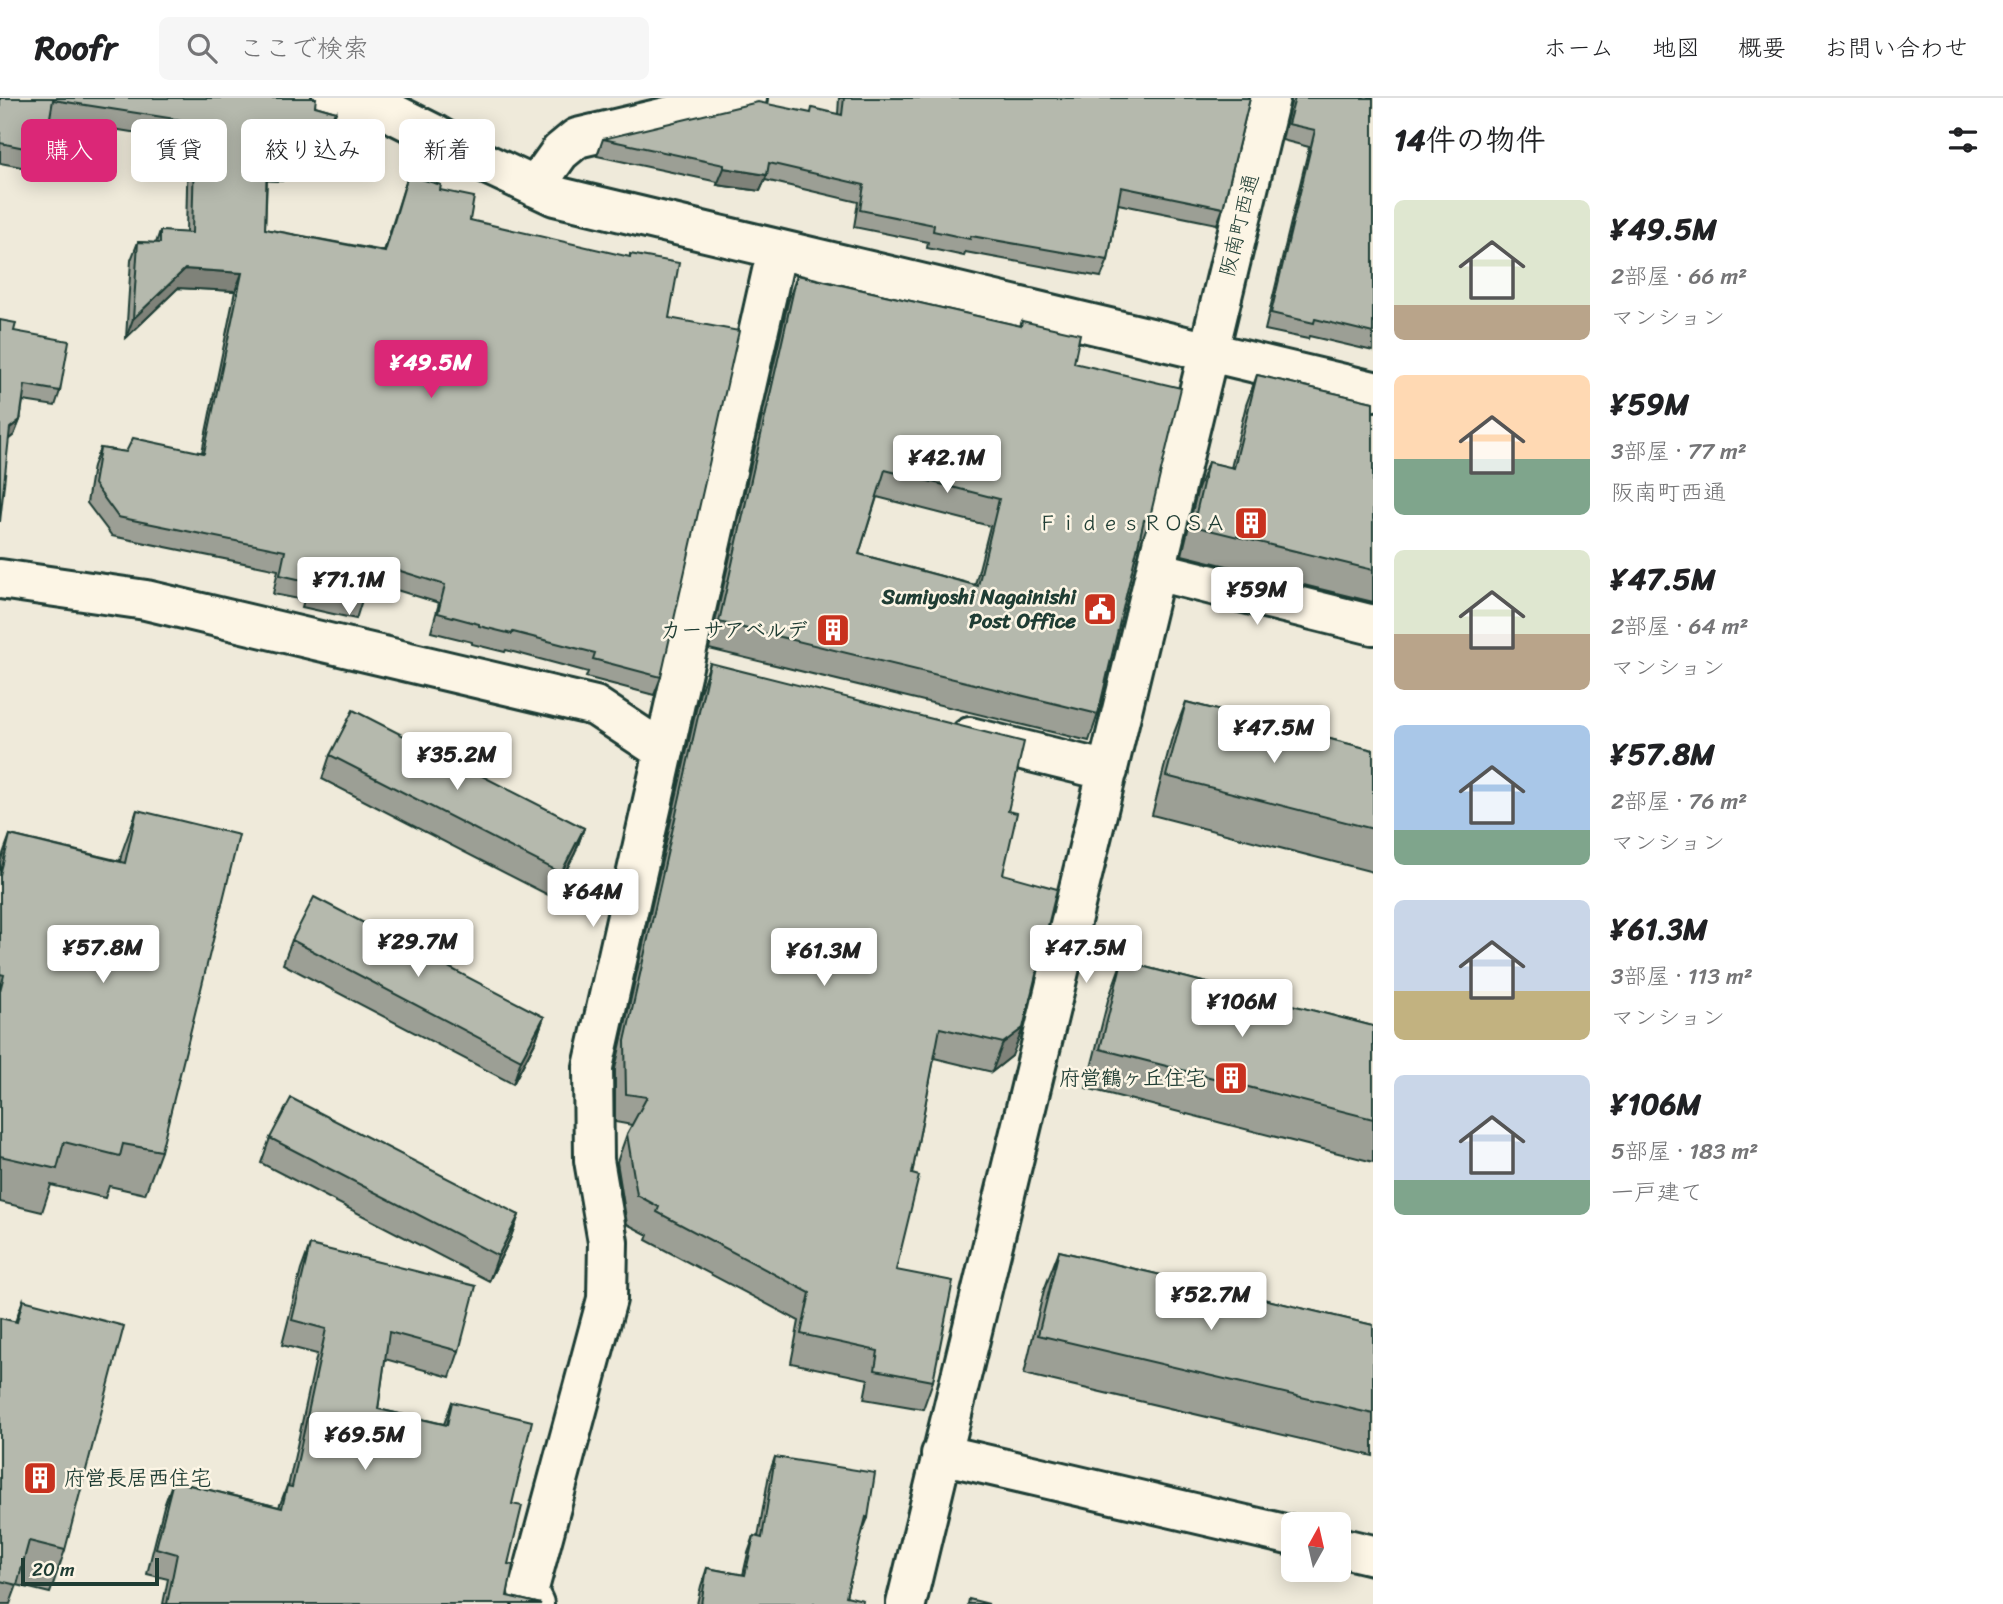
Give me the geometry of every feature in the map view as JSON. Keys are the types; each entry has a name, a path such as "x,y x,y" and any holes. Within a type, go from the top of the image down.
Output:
{"street":[{"path":"332,98 390,112 434,115 480,161 555,196 1373,391"},
{"path":"535,187 560,152 577,138 747,98"},
{"name":"阪南町西通","path":"906,1604 1270,98"},
{"path":"534,1604 528,1592 607,1299 608,1242 594,1160 593,1067 777,248"},
{"path":"1156,572 1373,625"},
{"path":"0,579 146,600 595,706 663,751"},
{"path":"683,666 723,675"},
{"path":"935,728 1108,771"},
{"path":"941,1454 1281,1533"},
{"path":"1351,1550 1373,1555"}],"building":[{"path":"0,98 316,98 315,106 336,112 330,119 241,119 241,182 266,182 265,229 385,252 406,182 431,182 441,185 440,190 474,197 470,220 630,257 630,254 679,263 669,318 739,331 661,677 593,659 595,653 479,626 438,613 445,585 372,562 362,600 309,588 311,582 280,575 285,551 118,517 94,484 100,448 126,452 133,438 204,453 242,273 185,269 133,319 138,242 160,243 160,231 192,233 193,182 227,182 227,119 176,119 53,100 50,119 21,119 21,147 0,143"},
{"path":"844,98 1250,98 1223,208 1121,187 1108,260 971,236 970,239 933,231 934,225 860,210 864,185 769,163 767,175 724,168 724,165 603,139 758,102 811,113 812,108 842,115"},
{"path":"1295,98 1373,98 1373,333 1315,319 1314,323 1271,313 1315,130 1288,124"},
{"path":"797,275 1021,326 1022,321 1080,334 1074,363 1181,388 1149,521 1144,520 1098,714 719,622","holes":["885,470 999,499 978,586 859,554"]},
{"path":"0,320 16,323 14,331 69,341 60,391 25,385 20,420 10,428 0,522"},
{"path":"1257,375 1373,402 1373,570 1193,526 1208,462 1234,468"},
{"path":"710,663 1024,742 1008,811 1017,813 1003,874 1057,889 1023,1028 1003,1043 940,1028 912,1174 919,1176 896,1270 953,1281 933,1381 875,1370 878,1351 801,1334 810,1293 657,1212 659,1207 637,1195 627,1134 647,1097 626,1094 625,1041"},
{"path":"1186,702 1373,750 1373,829 1166,776"},
{"path":"353,710 584,828 561,873 330,755"},
{"path":"137,810 239,835 161,1151 123,1144 120,1156 64,1142 57,1169 0,1156 0,991 4,975 0,974 0,875 10,835 125,863"},
{"path":"314,897 544,1017 521,1060 292,940"},
{"path":"1122,961 1373,1026 1373,1119 1100,1049"},
{"path":"291,1098 519,1215 498,1256 270,1138"},
{"path":"310,1245 476,1286 459,1351 389,1332 378,1409 447,1425 452,1402 532,1421 512,1504 522,1506 508,1564 513,1565 507,1596 541,1604 167,1604 177,1554 156,1548 173,1481 282,1508 287,1486 292,1487 326,1329 292,1320"},
{"path":"1059,1251 1373,1325 1373,1414 1038,1335"},
{"name":"府営長居西住宅","path":"23,1300 124,1326 65,1550 29,1541 17,1585 0,1581 0,1318 17,1322"},
{"path":"775,1457 875,1473 868,1518 866,1517 846,1596 863,1600 862,1604 701,1604 707,1568 745,1575 754,1536 762,1538"},
{"path":"969,1599 989,1604 968,1604"}],"place":[{"name":"ＦｉｄｅｓＲＯＳＡ","path":"1251,523"},
{"name":"Sumiyoshi Nagainishi Post Office","path":"1100,609"},
{"name":"カーサアベルデ","path":"833,630"},
{"name":"府営鶴ヶ丘住宅","path":"1231,1078"},
{"name":"府営長居西住宅","path":"40,1478"}]}
